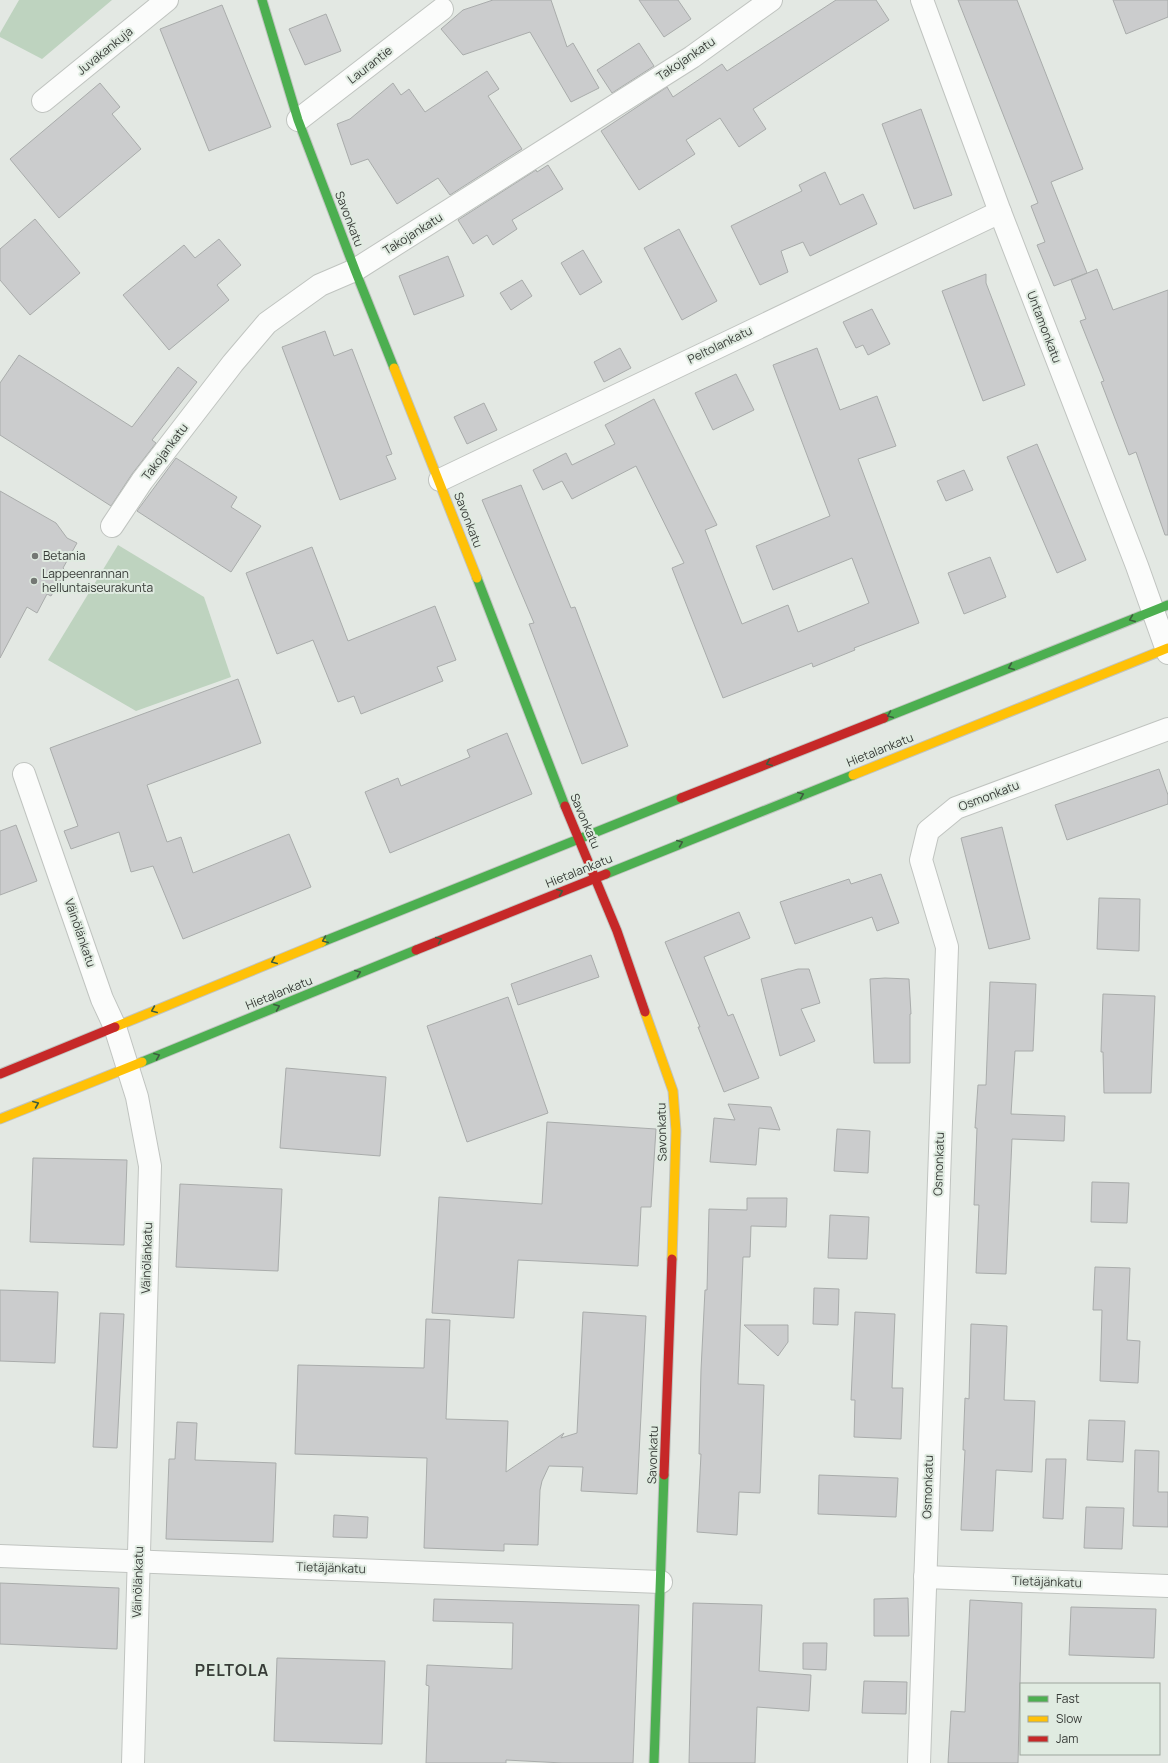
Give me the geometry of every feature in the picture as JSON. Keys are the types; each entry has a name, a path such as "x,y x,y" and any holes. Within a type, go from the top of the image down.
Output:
{"main road":[{"name":"Savonkatu","path":"262,0 298,120 355,270 440,480 557,788 596,878 673,1091 676,1131 654,1763"},
{"path":"0,1074 387,915 1160,608"},
{"name":"Hietalankatu","path":"0,1119 403,955 1167,650"}],"street":[{"name":"Juvakankuja","path":"44,101 167,0"},
{"name":"Takojankatu","path":"112,526 142,480 233,363 267,322 320,285 355,270 692,57 771,0"},
{"name":"Untamonkatu","path":"922,0 1000,212 1137,566 1160,608 1167,650"},
{"name":"Laurantie","path":"298,120 442,9"},
{"name":"Peltolankatu","path":"440,480 1000,212"},
{"name":"Osmonkatu","path":"919,1763 946,947 921,860 928,831 956,808 1168,729"},
{"name":"Väinölänkatu","path":"24,774 102,999 115,1027 137,1097 150,1166 133,1763"},
{"name":"Tietäjänkatu","path":"0,1556 661,1582"},
{"name":"Tietäjänkatu","path":"926,1577 1168,1586"}],"green space":[{"path":"19,0 112,0 42,59 0,37 0,33"},
{"path":"118,545 204,597 231,677 136,711 48,660"}],"building":[{"path":"493,0 551,0 567,47 573,43 599,88 571,102 530,32 463,55 441,29 463,10"},
{"path":"639,0 678,0 691,19 664,37"},
{"path":"836,0 876,0 889,20 753,109 766,129 739,147 720,118 686,140 695,154 639,190 601,131 667,87 673,97 722,64 727,71"},
{"path":"958,0 1017,0 1083,169 1051,182 1087,273 1054,286 1037,245 1045,242 1031,206 1038,203"},
{"path":"1113,0 1168,0 1168,17 1126,34"},
{"path":"222,5 271,127 209,151 160,29"},
{"path":"326,14 341,51 305,65 289,29"},
{"path":"639,43 654,66 612,93 597,70"},
{"path":"487,71 499,89 488,96 522,149 450,195 438,178 397,204 368,159 351,165 337,124 350,119 393,83 401,95 409,89 425,112"},
{"path":"100,83 120,107 112,114 141,149 59,218 10,159"},
{"path":"921,109 952,195 914,209 882,124"},
{"path":"548,165 563,189 512,220 517,229 493,245 487,235 473,244 458,220 536,170 537,172"},
{"path":"825,172 840,205 863,194 877,224 810,256 803,242 781,251 788,272 760,285 731,226 802,191 799,185"},
{"path":"35,219 80,273 30,315 0,280 0,249"},
{"path":"679,229 717,301 682,320 644,248"},
{"path":"219,239 241,265 217,285 229,300 169,350 123,295 184,245 195,258"},
{"path":"583,250 602,282 580,295 561,263"},
{"path":"448,256 464,296 414,315 399,276"},
{"path":"1097,269 1113,310 1168,290 1168,535 1165,535 1136,452 1129,455 1101,382 1104,381 1080,321 1086,319 1071,280"},
{"path":"986,274 986,283 1025,385 983,401 942,291"},
{"path":"522,280 532,296 511,310 500,293"},
{"path":"872,309 890,344 868,355 863,345 856,348 843,322"},
{"path":"325,331 334,356 352,349 392,454 386,456 396,479 340,500 282,347"},
{"path":"620,348 631,368 604,382 594,362"},
{"path":"817,348 840,410 877,396 896,446 858,459 919,623 854,648 855,650 813,667 812,663 723,698 672,568 684,563 636,466 572,499 562,481 543,490 533,470 566,453 572,465 615,444 605,425 654,399 717,525 705,530 742,624 788,605 798,632 869,603 852,558 773,590 756,546 830,516 773,365"},
{"path":"19,355 132,427 178,367 197,382 152,440 156,443 132,474 111,506 0,435 0,383"},
{"path":"736,374 754,410 713,430 695,393"},
{"path":"484,403 497,430 467,444 454,417"},
{"path":"1037,444 1086,560 1057,573 1007,457"},
{"path":"176,458 237,497 231,507 261,526 231,572 137,511"},
{"path":"964,470 973,490 946,501 937,481"},
{"path":"521,485 571,608 575,607 628,746 582,764 529,624 534,623 482,500"},
{"name":"Lappeenrannan helluntaiseurakunta","path":"0,491 56,523 67,538 77,543 63,568 66,571 51,596 47,594 37,613 27,607 0,658"},
{"path":"312,547 348,641 435,606 456,660 437,667 443,681 361,714 354,696 338,702 313,640 277,654 246,573"},
{"path":"990,557 1006,597 964,614 948,573"},
{"path":"238,679 261,743 147,785 167,842 181,837 193,873 289,834 311,887 183,939 153,866 131,872 119,832 71,849 64,831 78,826 50,748"},
{"path":"507,733 532,794 390,853 365,792 398,778 401,786 470,757 467,750"},
{"path":"1159,769 1168,795 1168,804 1067,840 1055,805"},
{"path":"16,825 37,881 0,895 0,831"},
{"path":"1002,827 1030,939 989,949 961,838"},
{"path":"881,874 899,923 877,931 872,917 795,944 780,902 849,879 851,884"},
{"path":"1099,898 1140,899 1139,951 1097,949"},
{"path":"739,912 750,938 704,957 728,1016 733,1014 759,1078 724,1092 698,1027 700,1027 665,942"},
{"path":"591,955 599,977 518,1005 511,984"},
{"path":"798,969 809,969 820,1003 801,1009 815,1041 780,1056 761,979"},
{"path":"870,979 909,979 911,1014 910,1063 874,1063"},
{"path":"990,982 1036,984 1033,1051 1015,1051 1011,1114 1065,1116 1064,1141 1012,1139 1006,1274 976,1273 979,1205 974,1205 977,1128 975,1128 978,1085 986,1085"},
{"path":"1103,994 1155,996 1151,1093 1104,1093 1103,1052 1101,1052"},
{"path":"508,997 548,1113 467,1142 427,1026"},
{"path":"286,1068 386,1077 380,1156 280,1148"},
{"path":"728,1104 771,1107 780,1130 759,1128 756,1165 710,1162 714,1118 735,1120"},
{"path":"547,1122 656,1129 651,1207 641,1207 638,1266 518,1260 514,1318 432,1313 439,1197 542,1204"},
{"path":"837,1129 870,1131 868,1173 834,1171"},
{"path":"33,1158 127,1160 124,1245 30,1242"},
{"path":"1092,1182 1129,1183 1127,1223 1091,1222"},
{"path":"180,1184 282,1189 278,1271 176,1267"},
{"path":"747,1198 787,1198 786,1227 751,1226 750,1257 743,1257 738,1384 764,1385 760,1493 739,1492 737,1535 697,1532 701,1454 699,1454 701,1370 705,1290 707,1290 709,1209 747,1210"},
{"path":"830,1215 869,1217 867,1259 828,1258"},
{"path":"1095,1267 1130,1268 1127,1340 1140,1341 1138,1383 1100,1381 1102,1310 1093,1310"},
{"path":"814,1288 839,1289 838,1325 813,1324"},
{"path":"0,1290 58,1292 55,1363 0,1361"},
{"path":"583,1312 646,1316 637,1494 581,1491 583,1467 549,1466 542,1481 540,1490 538,1545 504,1544 504,1551 424,1548 427,1458 295,1454 298,1365 424,1368 426,1319 450,1320 446,1419 508,1421 506,1472 564,1433 561,1438 577,1433"},
{"path":"855,1312 895,1314 892,1388 903,1388 901,1439 854,1437 855,1400 851,1400"},
{"path":"100,1313 124,1314 117,1448 93,1447"},
{"path":"971,1324 1007,1326 1004,1400 1035,1401 1032,1472 996,1470 993,1531 961,1530 965,1450 963,1450 965,1398 969,1399"},
{"path":"744,1325 788,1325 788,1342 778,1356"},
{"path":"1089,1420 1125,1421 1123,1462 1087,1460"},
{"path":"177,1422 197,1423 195,1460 276,1463 273,1542 166,1539 169,1459 175,1459"},
{"path":"1135,1450 1159,1451 1158,1492 1168,1492 1168,1527 1133,1526"},
{"path":"1046,1459 1066,1459 1063,1519 1043,1518"},
{"path":"819,1475 898,1478 896,1517 818,1514"},
{"path":"1086,1507 1124,1508 1122,1549 1084,1548"},
{"path":"334,1515 368,1517 367,1538 333,1537"},
{"path":"0,1583 119,1588 117,1649 0,1644"},
{"path":"908,1598 909,1636 874,1636 874,1599"},
{"path":"434,1599 639,1605 633,1763 563,1763 506,1760 506,1763 426,1763 429,1686 426,1685 427,1665 512,1669 513,1623 433,1621"},
{"path":"970,1600 1022,1603 1018,1763 948,1763 951,1711 965,1712"},
{"path":"693,1603 762,1605 759,1671 811,1675 809,1711 757,1707 755,1763 689,1763"},
{"path":"1071,1607 1156,1609 1154,1658 1069,1655"},
{"path":"803,1643 827,1643 826,1670 803,1669"},
{"path":"277,1658 385,1661 382,1744 274,1741"},
{"path":"864,1681 907,1682 906,1714 862,1713"}],"traffic: fast":[{"path":"262,0 298,120 394,368"},
{"path":"477,578 565,806"},
{"path":"884,718 1168,605"},
{"path":"606,874 853,775"},
{"path":"322,942 681,798"},
{"path":"142,1062 416,950"},
{"path":"654,1763 664,1475"}],"traffic: slow":[{"path":"394,368 477,578"},
{"path":"853,775 1168,648"},
{"path":"115,1027 322,942"},
{"path":"645,1012 673,1091 676,1131 672,1259"},
{"path":"0,1119 142,1062"}],"traffic: jam":[{"path":"681,798 884,718"},
{"path":"565,806 617,931 645,1012"},
{"path":"416,950 606,874"},
{"path":"0,1074 115,1027"},
{"path":"664,1475 672,1259"}],"place":[{"name":"Betania","path":"35,556"},
{"name":"Lappeenrannan helluntaiseurakunta","path":"34,581"}],"district":[{"name":"PELTOLA","path":"232,1670"}]}
